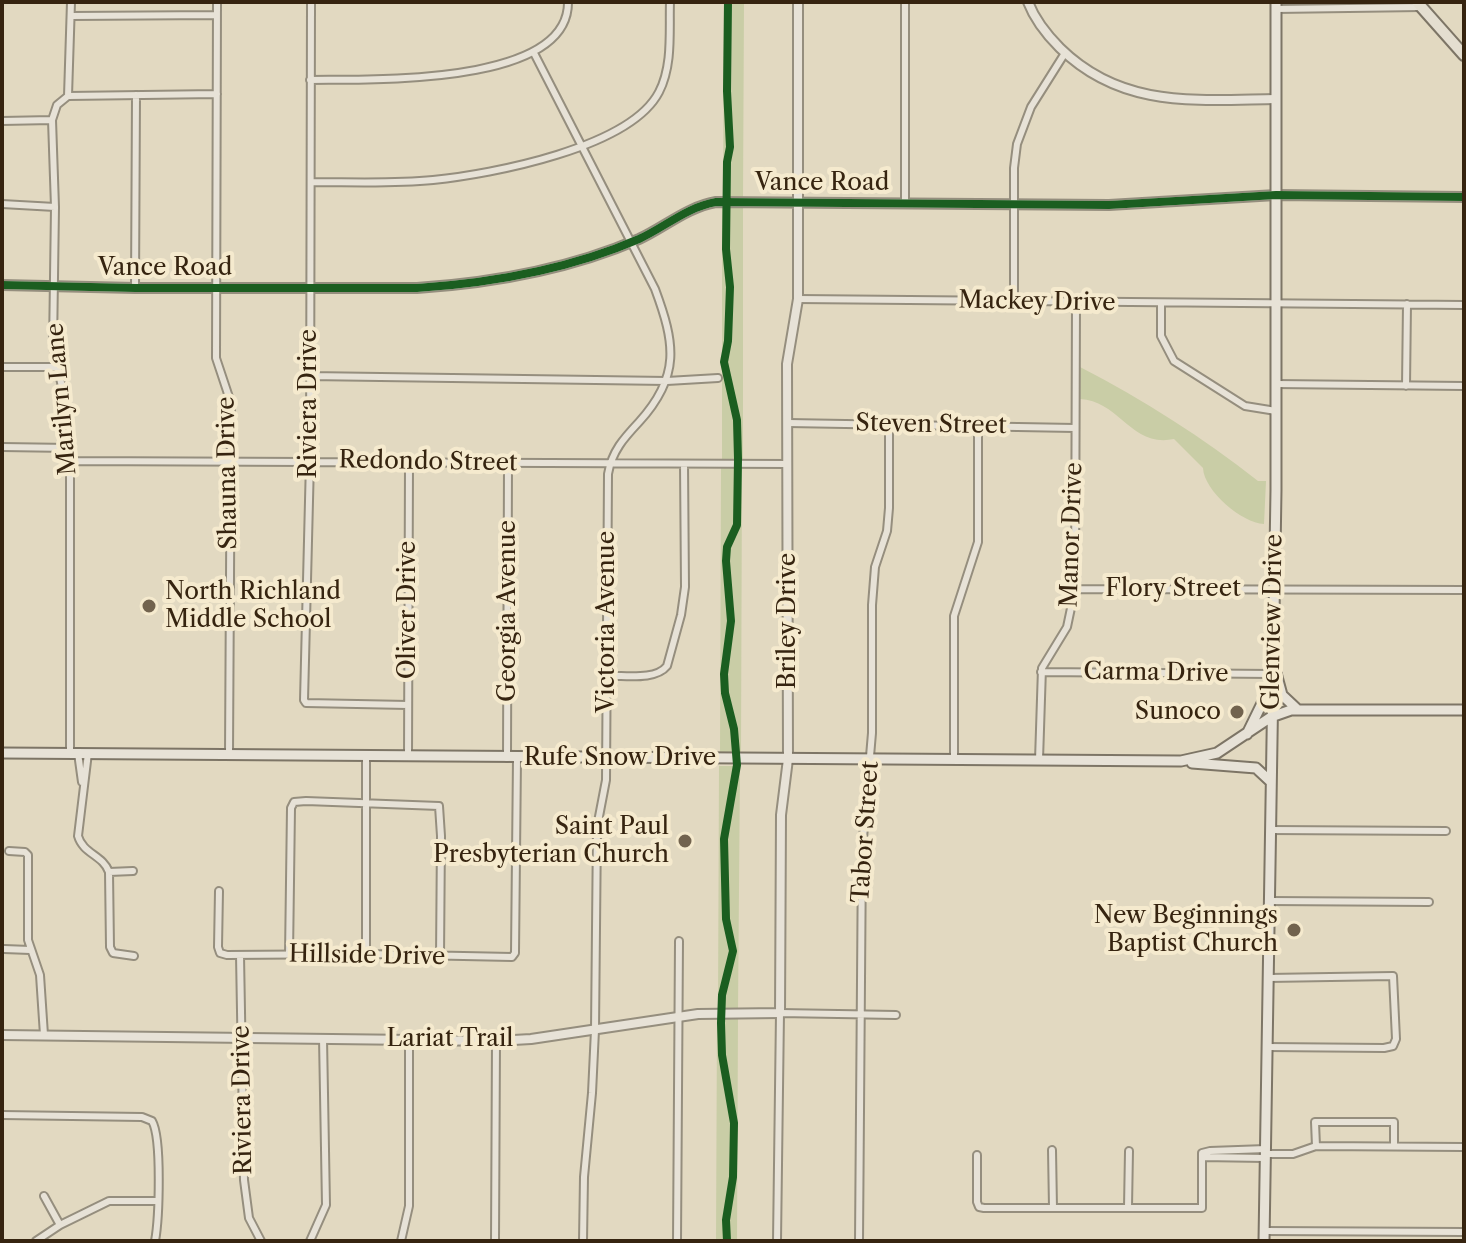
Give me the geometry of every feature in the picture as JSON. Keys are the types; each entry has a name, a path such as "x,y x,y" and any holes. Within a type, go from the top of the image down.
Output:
{"main road":[{"path":"1419,4 1464,55"},
{"name":"Glenview Drive","path":"1264,1236 1276,411 1276,5"},
{"path":"1272,657 1282,695 1298,710"},
{"path":"1247,735 1272,679"},
{"name":"Rufe Snow Drive","path":"2,753 1181,761 1217,753 1283,711 1464,710"},
{"path":"1181,761 1256,768 1270,781"}],"street":[{"path":"68,96 71,2"},
{"name":"Shauna Drive","path":"217,2 216,358 231,403 229,754"},
{"name":"Riviera Drive","path":"311,2 310,461 304,700 306,703 408,705"},
{"path":"310,80 420,78 512,61 534,53 558,32 566,17 568,2"},
{"path":"311,182 452,178 530,163 582,146 612,132 635,118 654,100 667,69 670,2"},
{"name":"Briley Drive","path":"777,1241 781,815 788,759 787,364 798,299 798,2"},
{"path":"905,2 905,204"},
{"path":"1028,2 1043,30 1065,53 1115,86 1144,95 1209,100 1276,99"},
{"path":"1276,5 1419,4"},
{"path":"71,16 217,15"},
{"path":"534,53 655,289 666,320 670,349 667,381 660,397 615,450 610,464"},
{"path":"1014,302 1015,154 1021,129 1047,78 1065,53"},
{"path":"2,121 52,120 57,105 68,96 217,94"},
{"path":"135,288 136,95"},
{"name":"Marilyn Lane","path":"52,120 55,207 53,347 69,418 79,753 83,793 78,830 80,844 104,862 109,872"},
{"name":"Vance Road","path":"2,285 417,288 481,283 552,267 631,242 706,204 1148,204 1276,195 1464,197"},
{"path":"2,204 55,207"},
{"name":"Mackey Drive","path":"798,299 1464,305"},
{"name":"Manor Drive","path":"1039,760 1041,672 1067,627 1075,589 1076,303"},
{"path":"1161,304 1161,336 1174,361 1245,406 1276,411"},
{"path":"1406,386 1407,304"},
{"path":"2,367 57,367"},
{"path":"309,376 667,381 718,378"},
{"path":"1276,384 1464,386"},
{"name":"Steven Street","path":"788,423 1075,428"},
{"name":"Tabor Street","path":"859,1241 862,850 870,758 872,605 875,567 887,531 889,425"},
{"path":"954,760 954,616 978,542 978,426"},
{"path":"2,447 70,448"},
{"name":"Redondo Street","path":"69,461 788,464"},
{"name":"Oliver Drive","path":"408,757 409,463"},
{"name":"Georgia Avenue","path":"508,463 515,956"},
{"name":"Victoria Avenue","path":"583,1241 584,1177 595,1030 597,827 606,780 610,464"},
{"path":"606,676 652,675 662,672 667,666 685,587 684,464"},
{"name":"Flory Street","path":"1075,589 1464,590"},
{"name":"Carma Drive","path":"1041,672 1272,679"},
{"path":"366,757 366,954"},
{"path":"289,955 291,808 294,802 367,802 439,806 440,957"},
{"path":"1270,830 1446,831"},
{"path":"9,851 28,855 30,950 40,975 44,1035"},
{"path":"133,871 109,872 110,947 113,953 134,956"},
{"name":"Hillside Drive","path":"219,891 220,953 515,956"},
{"path":"1269,901 1429,902"},
{"path":"677,1241 679,941"},
{"path":"4,949 30,950"},
{"name":"Riviera Drive","path":"240,955 244,1180 249,1218 261,1241"},
{"path":"1267,1047 1393,1046 1396,1039 1393,976 1268,978"},
{"name":"Lariat Trail","path":"2,1035 496,1041 698,1014 896,1015"},
{"path":"310,1241 326,1205 323,1038"},
{"path":"401,1241 409,1206 409,1040"},
{"path":"495,1241 496,1041"},
{"path":"2,1115 148,1118 154,1123 157,1139 155,1241"},
{"path":"1316,1146 1315,1122 1394,1122 1394,1146"},
{"path":"977,1155 979,1207 1202,1208 1202,1157 1293,1154 1316,1146 1464,1147"},
{"path":"1052,1150 1053,1208"},
{"path":"1128,1207 1129,1151"},
{"path":"44,1196 60,1225"},
{"path":"36,1241 60,1225 109,1201 157,1201"},
{"path":"1264,1236 1464,1232"}],"green space":[{"path":"724,2 744,2 743,198 723,198"},
{"path":"722,208 743,208 743,460 722,460"},
{"path":"1080,367 1172,420 1258,481 1266,481 1264,524 1245,518 1217,496 1203,468 1174,439 1147,437 1106,407 1080,399"},
{"path":"721,468 742,468 741,752 720,752"},
{"path":"719,766 740,766 738,1010 718,1010"},
{"path":"717,1019 738,1019 737,1241 716,1241"}],"cycle path":[{"path":"727,1241 734,1123 722,1055 721,1023 722,995 733,951 726,919 724,839 737,765 724,674 731,621 726,561 727,547 737,525 738,459 737,420 724,362 730,287 726,249 727,162 730,147 728,2"},
{"path":"2,285 417,288 474,282 530,273 586,259 639,239 686,213 716,202 1109,205 1276,195 1464,197"}],"place":[{"name":"North Richland Middle School","path":"149,606"},
{"name":"Sunoco","path":"1237,712"},
{"name":"Saint Paul Presbyterian Church","path":"685,841"},
{"name":"New Beginnings Baptist Church","path":"1294,930"}]}
